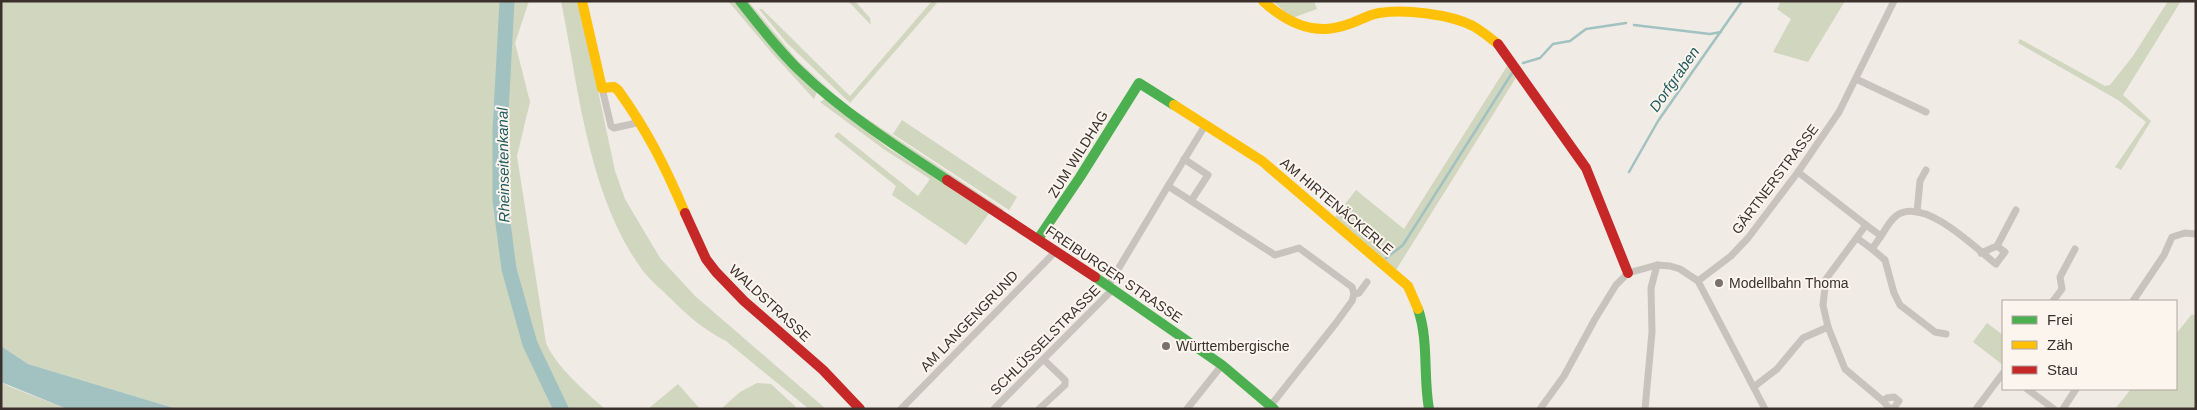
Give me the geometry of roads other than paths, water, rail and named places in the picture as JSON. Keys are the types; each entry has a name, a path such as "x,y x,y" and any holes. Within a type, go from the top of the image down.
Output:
{"street":[{"path":"582,1 610,126 614,128 641,122"},
{"name":"FREIBURGER STRASSE","path":"740,1 763,31 800,71 843,109 881,137 1110,287 1222,365 1273,407"},
{"path":"1263,1 1288,22 1302,28 1319,30 1344,27 1380,13 1453,19 1481,30 1500,46 1586,168 1628,273"},
{"name":"GÄRTNERSTRASSE","path":"1698,281 1731,256 1748,238 1798,172 1839,112 1894,1"},
{"path":"1856,79 1926,112"},
{"name":"AM HIRTENÄCKERLE","path":"1139,83 1262,161 1292,184 1408,286 1416,297 1424,333 1425,393 1429,409"},
{"name":"ZUM WILDHAG","path":"1038,239 1080,178 1139,83"},
{"name":"WALDSTRASSE","path":"602,88 614,87 618,90 641,122 672,179 693,233 706,259 716,272 744,301 823,370 860,409"},
{"name":"SCHLÜSSELSTRASSE","path":"994,409 1044,360 1110,287 1206,124"},
{"path":"1184,159 1208,175 1191,201"},
{"path":"1917,212 1920,181 1926,170"},
{"path":"1798,172 1880,236"},
{"path":"1168,186 1275,256 1300,248 1352,287 1354,294 1352,301 1273,407"},
{"path":"1982,253 1998,246 2016,210"},
{"path":"1872,249 1896,216 1908,212 1929,215 1940,221 1996,264 2005,252 1998,246"},
{"path":"1866,226 1826,279 1823,305 1828,327 1845,369 1891,409 1899,401 1894,397 1883,401"},
{"path":"2134,300 2164,254 2172,237 2185,233 2196,234"},
{"path":"1857,238 1885,260 1894,293 1900,304 1935,332 1946,334"},
{"path":"2054,300 2062,289 2060,277 2075,249"},
{"name":"AM LANGENGRUND","path":"901,409 1056,251"},
{"path":"1645,409 1652,332 1651,288 1657,265"},
{"path":"1540,409 1564,376 1616,285 1628,273 1657,265 1680,269 1698,281 1766,409"},
{"path":"1354,294 1359,293 1367,282"},
{"path":"1755,386 1777,369 1803,338 1828,327"},
{"path":"1039,409 1064,385 1065,380 1044,360"},
{"path":"1187,409 1222,365"},
{"path":"1976,409 2002,374"},
{"path":"2028,390 2054,409"},
{"path":"2063,409 2075,390"}],"water":[{"path":"1,346 28,364 177,409 67,409 1,382"}],"waterway":[{"name":"Rheinseitenkanal","path":"507,1 500,131 500,200 509,269 530,344 561,409"},
{"name":"Dorfgraben","path":"1629,172 1658,121 1742,1"},
{"path":"1523,63 1540,58 1553,44 1570,41 1586,29 1626,23"},
{"path":"1634,25 1710,34 1721,32"},
{"path":"1386,258 1403,245 1512,73"}],"place":[{"name":"Modellbahn Thoma","path":"1719,283"},
{"name":"Württembergische","path":"1166,346"}]}
